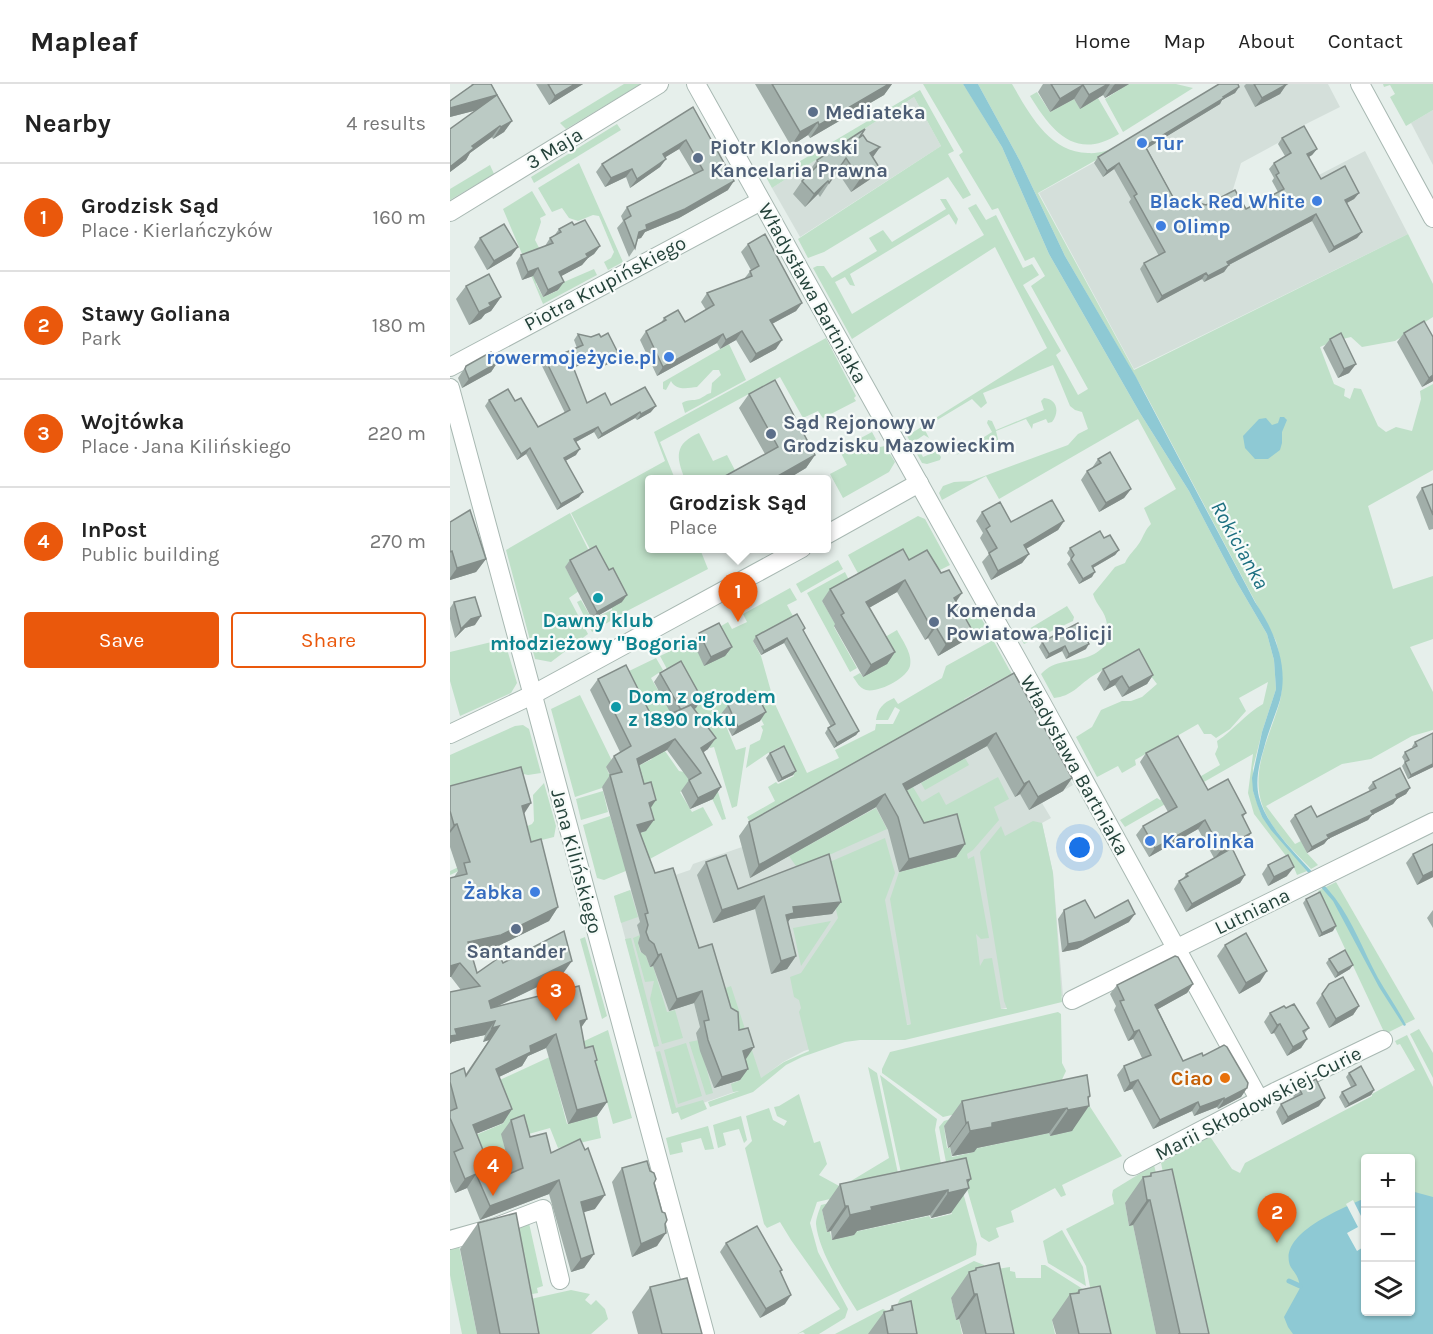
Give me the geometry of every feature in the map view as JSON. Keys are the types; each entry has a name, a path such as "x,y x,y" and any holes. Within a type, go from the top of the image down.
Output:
{"street":[{"name":"3 Maja","path":"450,212 659,84"},
{"name":"Władysława Bartniaka","path":"696,84 1260,1101"},
{"path":"1360,84 1433,218"},
{"name":"Piotra Krupińskiego","path":"450,367 761,201"},
{"name":"Jana Kilińskiego","path":"450,388 705,1334"},
{"path":"831,532 919,483"},
{"path":"450,734 532,695 795,553"},
{"name":"Lutniana","path":"1072,1000 1433,822"},
{"name":"Marii Skłodowskiej-Curie","path":"1133,1166 1277,1090 1383,1040"},
{"path":"450,1240 496,1227 543,1209 560,1280"}],"shaded area":[{"path":"1225,84 1328,84 1340,107 1302,126 1304,129 1241,163 1231,196 1242,215 1365,151 1408,234 1134,369 1039,193"},
{"path":"914,97 941,146 800,237 772,188"},
{"path":"1433,110 1433,165 1411,123"},
{"path":"1010,670 1073,785 1042,803 1051,818 1042,823 1053,873 1063,996 864,1032 804,1051 783,1062 751,1086 672,1114 614,896 690,870 693,864 742,847 739,836 753,828 748,817"}],"green space":[{"path":"624,84 641,84 566,129 560,123"},
{"path":"923,84 963,84 967,90 1002,147 1049,254 1140,413 1189,491 1236,581 1267,634 1274,660 1276,689 1253,768 1253,791 1262,817 1307,871 1297,875 1293,865 1254,814 1248,793 1253,754 1125,827 1120,820 1220,765 1215,754 1218,747 1217,741 1263,704 1268,682 1239,698 1246,711 1230,729 1216,738 1211,734 1204,734 1198,724 1135,760 1136,765 1122,773 1118,766 1097,777 1076,737 1092,727 1101,710 1122,701 1142,697 1157,684 1134,654 1060,697 1054,698 1041,674 1052,666 1092,655 1106,645 1098,635 1107,624 1106,619 1093,594 1115,567 1125,563 1151,524 1144,508 1176,489 1138,419 999,499 986,476 942,500 939,493 943,486 954,482 971,481 1068,445 1078,434 1088,429 1082,412 1070,406 1053,365 983,393 987,403 981,408 972,399 924,428 929,438 924,435 915,441 923,457 937,451 941,457 940,460 927,464 922,463 907,436 1047,348 995,247 852,339 813,268 824,266 832,278 877,251 869,238 883,230 892,242 946,209 940,199 946,199 958,219 956,225 949,214 850,274 855,286 850,285 845,277 835,282 852,314 984,235 968,208 976,204 986,220 996,215 1023,268 1032,264 1039,275 1023,285 1061,351 1056,355 1078,395 1088,389 1031,286 1045,276 1034,257 1025,261 998,208 992,210 959,155 963,152"},
{"path":"978,84 1012,84 1033,118 1051,138 1062,146 1074,151 1092,153 1119,147 1038,193 1134,370 1408,234 1433,284 1433,317 1395,341 1362,347 1351,337 1320,347 1334,384 1345,389 1344,396 1350,399 1354,388 1361,389 1378,426 1386,432 1396,427 1412,431 1421,399 1420,391 1433,384 1433,470 1368,506 1393,589 1433,576 1433,639 1410,647 1433,692 1433,730 1412,736 1371,759 1342,764 1266,806 1295,844 1301,841 1307,853 1318,865 1311,869 1276,830 1261,801 1259,772 1280,701 1282,686 1276,641 1145,393 1065,256 1020,161"},
{"path":"1122,84 1176,84 1193,88 1123,132 1105,99 1119,90 1118,87"},
{"path":"1383,84 1433,84 1433,110 1406,126 1390,97 1395,94 1390,85 1384,87"},
{"path":"920,90 954,151 948,154 971,195 963,199 948,177 824,252 808,258 798,239 941,146 914,97 772,188 766,177 773,173 775,176"},
{"path":"1037,92 1050,112 1074,99 1080,108 1098,98 1119,134 1104,142 1090,145 1067,139 1056,131 1038,109 1030,96"},
{"path":"617,124 621,130 534,183 531,177"},
{"path":"579,163 623,262 608,270 604,262 611,258 614,252 599,216 593,215 578,221 569,218 562,208 552,212 538,188"},
{"path":"490,165 494,174 450,200 450,189"},
{"path":"532,191 546,215 540,218 541,222 535,240 549,267 525,261 503,209"},
{"path":"594,269 597,275 543,304 531,275 538,272 536,284 543,297 559,290 557,285"},
{"path":"826,338 856,396 854,398 856,401 823,418 818,411 803,418 780,377 660,442 673,475 645,475 645,553 702,553 708,569 592,632 577,602 581,600 592,619 612,610 604,576 571,513 665,461 654,432"},
{"path":"729,344 746,380 685,413 682,403 711,393 712,383 721,375 719,370 713,370 697,387 679,388 671,381 666,390 663,389 663,382"},
{"path":"1044,398 1052,401 1056,407 1056,414 1052,422 1048,423 1046,419 1033,424 1032,429 1026,419 996,431 999,443 997,444 993,439 956,455 992,432 987,423 988,420 992,421 996,430 1044,410 1041,401"},
{"path":"872,432 880,447 885,446 895,462 889,472 843,498 830,474 847,465 840,451"},
{"path":"699,433 713,461 727,455 737,475 684,475 679,452 691,437"},
{"path":"570,513 590,553 565,567 579,591 569,598 588,634 551,662 535,659 506,550"},
{"path":"918,516 925,519 950,565 928,576 899,567 861,579 848,555"},
{"path":"838,560 843,569 801,593 796,584"},
{"path":"845,572 851,584 822,601 857,668 850,672 807,593"},
{"path":"790,588 797,600 787,605 794,618 753,641 761,656 774,702 807,773 839,758 835,750 875,730 876,724 893,724 900,710 895,707 888,720 876,720 878,712 887,702 894,698 898,704 942,678 946,666 993,640 1015,680 1013,681 1009,675 964,699 966,704 753,828 747,817 775,801 768,787 794,776 780,747 746,768 750,745 760,740 763,730 761,726 764,725 751,699 721,714 736,750 746,747 737,806 732,808 714,747 710,748 695,728 665,751 679,771 684,772 704,758 709,761 726,819 722,820 703,779 680,792 692,812 703,807 713,825 633,868 604,880 597,878 583,825 610,816 617,840 646,831 602,786 602,788 575,797 551,709 580,695 613,763 606,767 609,774 638,766 652,759 627,672 656,658 663,670 651,678 675,719 667,669 660,656 714,630 729,656 716,629 728,622 732,629 747,622 743,614"},
{"path":"974,606 987,628 964,641 952,619"},
{"path":"1067,606 1074,617 1073,621 1024,644 1019,635"},
{"path":"897,630 910,657 908,671 885,687 864,689 853,677 860,673 863,677 875,643"},
{"path":"504,639 517,683 511,693 460,716 450,681 450,652"},
{"path":"523,725 529,729 541,773 528,775 510,771 450,786 450,755 515,726"},
{"path":"965,758 969,765 925,790 921,783"},
{"path":"998,777 1009,799 994,807 999,820 967,854 968,859 974,856 989,938 981,939 976,934 980,966 984,959 992,958 1001,1009 1007,1009 980,852 1001,826 1005,836 1033,821 1042,823 1053,873 1062,1002 905,1040 845,1042 786,1065 753,1092 710,1107 708,1102 739,1091 733,1092 731,1084 741,1080 736,1062 746,1058 740,1039 715,992 731,986 761,1078 784,1062 809,1051 799,1012 801,1008 799,1000 794,997 790,977 801,973 838,918 825,864 885,838 895,873 885,900 907,1025 911,1024 890,899 899,872 956,857 948,828 915,836 894,798 913,787 922,802 939,792 946,805"},
{"path":"544,783 556,826 554,837 509,848 450,875 450,871 493,851 516,831 532,824 534,821 533,795"},
{"path":"603,791 608,812 581,820 576,799"},
{"path":"876,808 887,829 798,869 789,856"},
{"path":"1336,882 1415,1019 1385,1034 1318,891"},
{"path":"630,890 638,917 621,923 614,896"},
{"path":"831,921 801,966 793,928"},
{"path":"640,935 641,939 638,943 640,952 645,954 650,967 653,966 667,1012 675,1010 683,1038 662,1044 650,999 654,981 645,982 633,938"},
{"path":"585,937 607,1016 602,1019 580,939"},
{"path":"631,938 659,1046 654,1047 625,939"},
{"path":"1058,1012 1061,1014 1062,1063 1066,1071 1058,1088 1051,1092 943,1117 882,1073 890,1052"},
{"path":"1419,1029 1433,1053 1433,1078 1410,1034"},
{"path":"608,1030 632,1118 613,1124 598,1069 588,1072 552,1068 567,1124 597,1116 601,1138 558,1148 550,1128 518,1137 502,1134 507,1162 494,1165 497,1176 494,1183 450,1163 450,1146 504,1123 492,1096 450,1103"},
{"path":"1407,1035 1433,1087 1433,1334 1197,1334 1161,1163 1172,1157 1172,1152 1209,1135 1232,1169 1240,1173 1245,1163 1372,1096 1415,1070 1400,1044 1397,1045 1395,1041"},
{"path":"699,1040 713,1093 706,1095 689,1042"},
{"path":"686,1043 702,1096 678,1104 664,1050"},
{"path":"660,1051 676,1108 703,1100 707,1109 681,1120 678,1112 672,1114 656,1052"},
{"path":"868,1067 877,1073 900,1183 817,1202 810,1223 818,1252 848,1309 845,1318 819,1334 803,1332 797,1334 840,1309 780,1222 767,1228 764,1224 745,1148 752,1141 746,1116 769,1108 773,1120 784,1126 787,1121 777,1116 774,1107 799,1094 814,1143 820,1141 827,1164 819,1175 841,1187 889,1158"},
{"path":"880,1075 937,1119 935,1130 941,1164 903,1182"},
{"path":"1072,1079 1122,1156 1062,1185 1066,1195 1061,1197 1055,1188 1011,1211 1014,1222 996,1228 999,1237 989,1242 981,1237 965,1182 946,1162 939,1127 944,1121 957,1117 958,1123 944,1126 947,1148 950,1148 952,1157 974,1152 974,1149 1049,1133 1050,1136 1072,1131"},
{"path":"741,1116 747,1140 744,1143 739,1129 723,1133 726,1145 718,1148 713,1125"},
{"path":"708,1126 714,1149 705,1150 701,1138 681,1143 683,1152 670,1155 666,1138"},
{"path":"1154,1165 1164,1205 1125,1203 1129,1226 1133,1225 1156,1334 1099,1334 1086,1266 1066,1229 1114,1204 1113,1190"},
{"path":"961,1185 977,1244 976,1255 857,1311 832,1269 818,1235 816,1224 821,1205 841,1200 842,1205 822,1210 827,1232 830,1232 832,1240 854,1235 854,1232 929,1216 931,1219 952,1214 950,1205"},
{"path":"529,1223 543,1286 537,1288 538,1293 526,1295 510,1231"},
{"path":"1062,1230 1083,1267 1086,1286 1048,1263 1043,1241"},
{"path":"459,1246 477,1334 462,1334 450,1275 450,1247"},
{"path":"974,1261 984,1265 991,1301 959,1296 951,1298 962,1334 905,1334 898,1303 900,1299"},
{"path":"1041,1265 1045,1265 1086,1291 1061,1318 1052,1320 1055,1334 1003,1334 997,1269 1010,1267 1010,1271 1015,1272 1016,1278 1041,1278"},
{"path":"571,1290 590,1294 585,1300 591,1305 596,1300 605,1309 608,1319 591,1334 530,1334 526,1300"},
{"path":"883,1309 895,1315 875,1334 835,1334"}],"water":[{"path":"963,84 978,84 1020,161 1065,256 1136,377 1274,636 1281,661 1282,687 1259,766 1257,785 1259,797 1271,824 1341,907 1378,978 1403,1019 1406,1025 1404,1026 1379,987 1333,901 1271,830 1257,804 1252,778 1262,732 1276,689 1274,660 1267,634 1236,581 1189,491 1140,413 1049,254 1002,147"},
{"path":"1280,417 1287,420 1282,432 1280,450 1268,459 1255,459 1245,448 1243,436 1259,419 1266,418 1272,425 1278,423"},
{"path":"1415,1192 1433,1197 1433,1334 1293,1334 1284,1317 1300,1288 1289,1262 1290,1251 1295,1240 1330,1214 1361,1200 1361,1316 1415,1316"}],"pier":[{"path":"1353,1200 1361,1216 1361,1248 1357,1251 1347,1233 1358,1227 1346,1204"}],"building":[{"path":"474,84 491,84 497,95 450,108 450,101"},
{"path":"548,84 575,84 555,96"},
{"name":"Mediateka","path":"772,84 889,84 819,125 818,122 800,132"},
{"path":"1051,84 1108,84 1089,95 1083,85 1060,99"},
{"path":"1219,84 1238,84 1239,87 1145,146 1179,208 1192,201 1206,205 1235,190 1246,209 1284,189 1276,175 1279,173 1274,163 1291,153 1282,138 1304,126 1317,149 1307,154 1321,179 1345,166 1359,193 1345,200 1362,232 1334,247 1316,214 1227,262 1229,265 1208,276 1206,273 1162,296 1144,263 1165,252 1134,196 1137,194 1119,163 1107,171 1098,157"},
{"path":"1254,84 1287,84 1262,98"},
{"path":"497,95 512,121 500,126 472,146 474,148 450,167 450,129"},
{"path":"693,107 734,181 685,209 646,225 647,229 639,232 635,248 624,220 631,216 627,207 703,170 686,140 663,154 666,159 637,179 632,169 611,178 602,164"},
{"path":"865,129 859,138 863,135 867,141 880,147 870,153 879,167 860,179 846,158 829,183 828,181 814,194 802,181 819,164 817,160"},
{"path":"585,220 600,246 586,254 588,257 559,272 564,282 548,290 538,268 528,272 521,255 553,243 550,238 561,232 559,229 572,222 574,225"},
{"path":"504,224 518,247 494,261 480,238"},
{"path":"765,234 802,303 770,320 782,340 756,354 742,331 726,340 723,334 663,367 646,331 678,310 685,322 714,305 707,293 752,276 750,271 759,266 748,244"},
{"path":"489,274 501,297 489,303 491,306 479,312 466,286"},
{"path":"1424,321 1433,337 1433,375 1429,378 1404,333"},
{"path":"608,333 619,355 601,364 596,354 572,364 587,403 605,393 611,405 645,387 656,406 641,414 640,412 602,434 598,427 574,439 580,449 564,458 583,492 561,504 530,448 521,454 489,400 508,389 515,401 521,398 538,427 570,410 546,361 583,345 578,334 591,337 599,334 601,337"},
{"path":"1341,333 1356,364 1344,369 1330,339"},
{"path":"491,352 497,363 469,379 466,366"},
{"path":"775,380 815,455 780,475 727,475 778,447 749,394"},
{"path":"1110,452 1131,489 1106,503 1087,471 1101,463 1098,459"},
{"path":"1433,484 1433,515 1422,488"},
{"path":"1052,500 1064,521 1024,545 1029,554 998,571 989,553 997,548 986,529 990,526 982,512 1000,502 1011,522"},
{"path":"470,510 486,559 457,568 452,551 450,552 450,522"},
{"path":"1100,531 1104,538 1110,535 1119,550 1092,566 1095,572 1083,579 1071,559 1074,555 1070,548"},
{"path":"596,546 609,570 613,568 627,595 597,612 570,560"},
{"path":"903,549 909,560 927,550 941,573 949,570 962,593 954,598 972,630 946,644 936,627 932,629 905,580 866,602 895,652 871,665 841,615 844,613 830,589"},
{"path":"475,597 481,616 471,619 461,629 454,602"},
{"path":"797,614 805,628 803,630 859,731 837,743 828,728 835,724 787,638 764,651 756,636"},
{"path":"719,623 732,647 711,657 699,633"},
{"path":"1078,623 1089,644 1069,654 1065,646 1049,654 1042,642"},
{"path":"1139,649 1153,675 1129,688 1122,676 1110,682 1103,669"},
{"path":"681,661 702,699 681,710 660,673"},
{"path":"626,665 654,721 691,705 716,738 701,748 721,787 698,798 689,780 701,773 675,739 637,759 644,784 651,782 656,800 649,803 654,820 637,825 655,873 673,868 699,948 712,944 731,1008 738,1012 739,1030 748,1028 754,1047 743,1051 748,1069 722,1077 708,1040 704,1021 709,1020 702,991 677,999 661,954 658,955 646,932 648,925 645,914 648,913 610,775 622,772 614,756 631,746 598,679"},
{"path":"1014,673 1072,778 1038,797 1029,781 1024,784 996,733 903,784 924,823 957,814 965,844 909,859 898,817 885,794 759,865 749,822"},
{"path":"755,691 766,712 738,727 728,705"},
{"path":"1433,733 1433,764 1411,775 1405,762 1409,760 1405,752 1417,746 1415,742"},
{"path":"1178,736 1208,790 1228,779 1246,813 1242,815 1251,833 1221,850 1205,820 1155,848 1143,826 1177,807 1146,753"},
{"path":"784,746 796,771 782,778 770,753"},
{"path":"521,767 531,803 522,806 531,842 541,839 558,907 501,935 468,942 477,973 500,957 503,963 564,931 572,961 489,1001 491,1008 579,986 587,1019 580,1021 585,1048 593,1046 607,1102 577,1110 556,1034 530,1046 531,1052 496,1069 512,1109 473,1125 495,1180 523,1168 511,1120 524,1115 530,1137 546,1133 551,1153 580,1139 585,1150 588,1148 605,1195 581,1202 594,1254 581,1259 559,1180 490,1206 476,1174 465,1179 454,1152 463,1148 450,1118 450,1111 457,1108 450,1074 464,1068 466,1076 499,1026 492,1028 495,1021 455,1029 457,1035 450,1036 450,992 480,986 460,963 450,966 450,878 467,874 464,863 470,862 450,811 450,786"},
{"path":"1400,768 1410,788 1396,795 1397,798 1371,811 1373,814 1327,835 1329,838 1312,847 1295,815 1311,806 1317,817 1376,788 1373,782"},
{"path":"1433,844 1433,871 1423,876 1413,854"},
{"path":"1232,848 1245,875 1192,904 1179,881 1188,876 1186,874"},
{"path":"829,854 841,902 793,907 794,913 786,915 796,956 781,961 764,896 722,910 706,862 726,855 738,889"},
{"path":"1288,855 1294,867 1274,877 1268,865"},
{"path":"1320,892 1336,926 1322,933 1306,899"},
{"path":"1085,900 1095,918 1128,900 1135,914 1083,941 1068,944 1064,910"},
{"path":"1246,933 1267,971 1246,983 1225,945"},
{"path":"1345,950 1353,965 1338,973 1329,959"},
{"path":"1175,956 1178,957 1193,984 1155,1005 1183,1061 1202,1053 1203,1056 1224,1045 1248,1083 1247,1088 1224,1100 1224,1098 1200,1107 1198,1102 1160,1120 1138,1080 1130,1083 1124,1066 1151,1055 1139,1030 1134,1032 1120,1001 1124,1000 1117,985"},
{"path":"1343,977 1359,1006 1336,1019 1322,994 1329,984"},
{"path":"1294,1004 1309,1028 1303,1031 1307,1039 1293,1047 1280,1024 1277,1025 1270,1013"},
{"path":"1361,1066 1374,1090 1349,1104 1342,1092 1356,1085 1349,1073"},
{"path":"1087,1075 1089,1106 1068,1110 1067,1108 992,1123 992,1127 970,1131 968,1122 966,1123 962,1101"},
{"path":"1316,1079 1325,1098 1288,1117 1281,1104 1302,1094 1299,1088"},
{"path":"966,1158 971,1179 967,1180 969,1188 948,1193 948,1190 871,1207 872,1210 850,1215 848,1206 845,1206 840,1184"},
{"path":"647,1161 650,1171 654,1173 656,1179 654,1183 662,1212 665,1213 667,1220 666,1233 641,1244 622,1168"},
{"path":"1172,1169 1209,1334 1180,1334 1150,1200 1147,1200 1143,1177"},
{"path":"516,1213 539,1334 500,1334 478,1223"},
{"path":"757,1226 782,1270 780,1271 791,1295 766,1309 726,1243"},
{"path":"999,1263 1014,1334 986,1334 977,1294 974,1294 969,1272 976,1268"},
{"path":"687,1278 702,1334 662,1334 650,1287"},
{"path":"1100,1286 1111,1334 1079,1334 1070,1294"},
{"path":"911,1301 917,1334 888,1334 884,1312 893,1310 892,1306"}],"waterway":[{"path":"1289,1281 1300,1286"}],"place":[{"name":"Mediateka","path":"813,112"},
{"name":"Tur","path":"1142,143"},
{"name":"Piotr Klonowski Kancelaria Prawna","path":"698,158"},
{"name":"Black Red White","path":"1317,201"},
{"name":"Olimp","path":"1161,226"},
{"name":"rowermojeżycie.pl","path":"669,357"},
{"name":"Sąd Rejonowy w Grodzisku Mazowieckim","path":"771,434"},
{"name":"Dawny klub młodzieżowy \"Bogoria\"","path":"598,598"},
{"name":"Grodzisk Sąd","path":"738,622"},
{"name":"Komenda Powiatowa Policji","path":"934,622"},
{"name":"Dom z ogrodem z 1890 roku","path":"616,707"},
{"name":"Karolinka","path":"1150,841"},
{"name":"Żabka","path":"535,892"},
{"name":"Santander","path":"516,929"},
{"name":"Wojtówka","path":"556,1021"},
{"name":"Ciao","path":"1225,1078"},
{"name":"InPost","path":"493,1196"},
{"name":"Stawy Goliana","path":"1277,1243"}],"water label":[{"name":"Rokicianka","path":"1240,545"}]}
